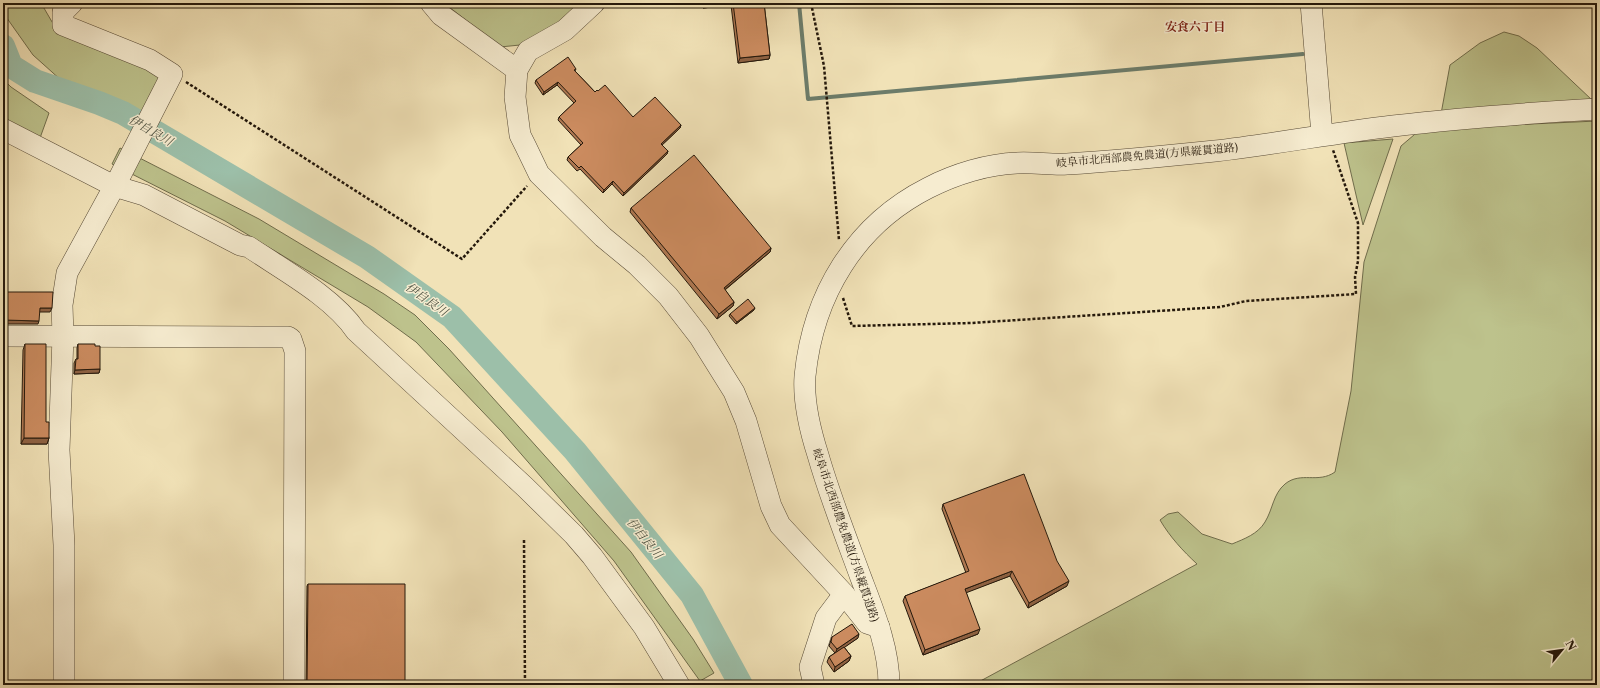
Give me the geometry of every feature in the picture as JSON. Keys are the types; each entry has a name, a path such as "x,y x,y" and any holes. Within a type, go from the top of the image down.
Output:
{"street":[{"path":"64,685 64,545 60,450 63,336 62,305 67,273 170,79 150,60 63,25 63,12 72,3"},
{"path":"431,3 441,15 517,70"},
{"path":"594,3 565,30 528,51 517,70 515,97 520,134 539,174 603,237 642,270 668,296 699,336 734,392 746,421 771,506 780,525 844,594 867,623 879,627"},
{"path":"1311,3 1325,135"},
{"name":"岐阜市北西部農免農道(方県縦貫道路)","path":"889,685 889,666 879,627 824,477 808,422 805,379 812,335 825,294 838,271 862,239 891,211 928,188 968,172 1013,163 1063,164 1217,150 1393,126 1597,109"},
{"path":"3,129 117,181 240,245 249,247 308,287 349,321 356,331 525,487 592,556 644,627 679,685"},
{"path":"3,336 288,337 291,339 295,351 294,685"},
{"path":"814,685 810,667 826,618 844,594"}],"path":[{"path":"811,3 824,66 838,271 852,326 1010,320 1220,307 1246,301 1356,294 1355,277 1358,262 1358,223 1325,135"},
{"path":"170,79 462,259 519,194 539,174"},
{"path":"524,540 525,685"}],"green space":[{"path":"3,3 41,3 55,27 145,64 162,81 147,114 62,81 33,55 4,14"},
{"path":"444,3 582,3 566,23 520,45 500,47"},
{"path":"1504,32 1519,36 1537,48 1592,100 1441,114 1450,65 1480,43"},
{"path":"3,79 11,87 49,113 40,138 3,122"},
{"path":"1597,121 1597,685 973,685 1197,564 1177,544 1160,520 1168,514 1178,512 1202,534 1232,544 1259,530 1268,517 1278,492 1285,484 1297,478 1316,478 1335,472 1351,391 1364,262 1401,146 1421,129"},
{"path":"1393,139 1363,225 1344,143"},
{"path":"120,148 259,219 384,294 415,315 449,349 631,552 693,639 714,673 700,681 614,561 502,432 416,342 368,307 225,221 112,164"}],"building":[{"path":"733,3 764,3 770,55 740,58"},
{"path":"568,57 576,69 574,70 595,92 605,85 633,117 655,97 681,125 661,144 668,151 624,193 613,181 604,190 581,166 579,168 568,157 583,143 559,117 576,101 558,82 544,92 536,80"},
{"path":"694,155 771,248 724,288 734,302 719,314 631,208"},
{"path":"3,292 53,292 52,308 40,308 39,321 3,321"},
{"path":"748,299 755,308 737,322 730,314"},
{"path":"25,344 46,344 46,422 49,422 49,438 24,438"},
{"path":"78,344 95,344 95,346 100,346 100,369 75,370 76,359 78,359"},
{"path":"1024,474 1057,561 1069,581 1029,603 1012,571 965,589 980,629 925,650 905,596 969,571 943,504"},
{"path":"308,584 405,584 405,685 307,685"},
{"path":"852,624 859,634 837,649 831,642 832,637"},
{"path":"844,647 851,656 835,667 829,657"},
{"path":"540,683 636,683 636,685 540,685"}],"waterway":[{"path":"799,3 808,99 1303,54"},
{"name":"伊自良川","path":"3,46 11,66 35,81 123,113 367,257 452,317 575,451 692,595 741,685"}],"district":[{"name":"安食六丁目","path":"1195,26"}]}
